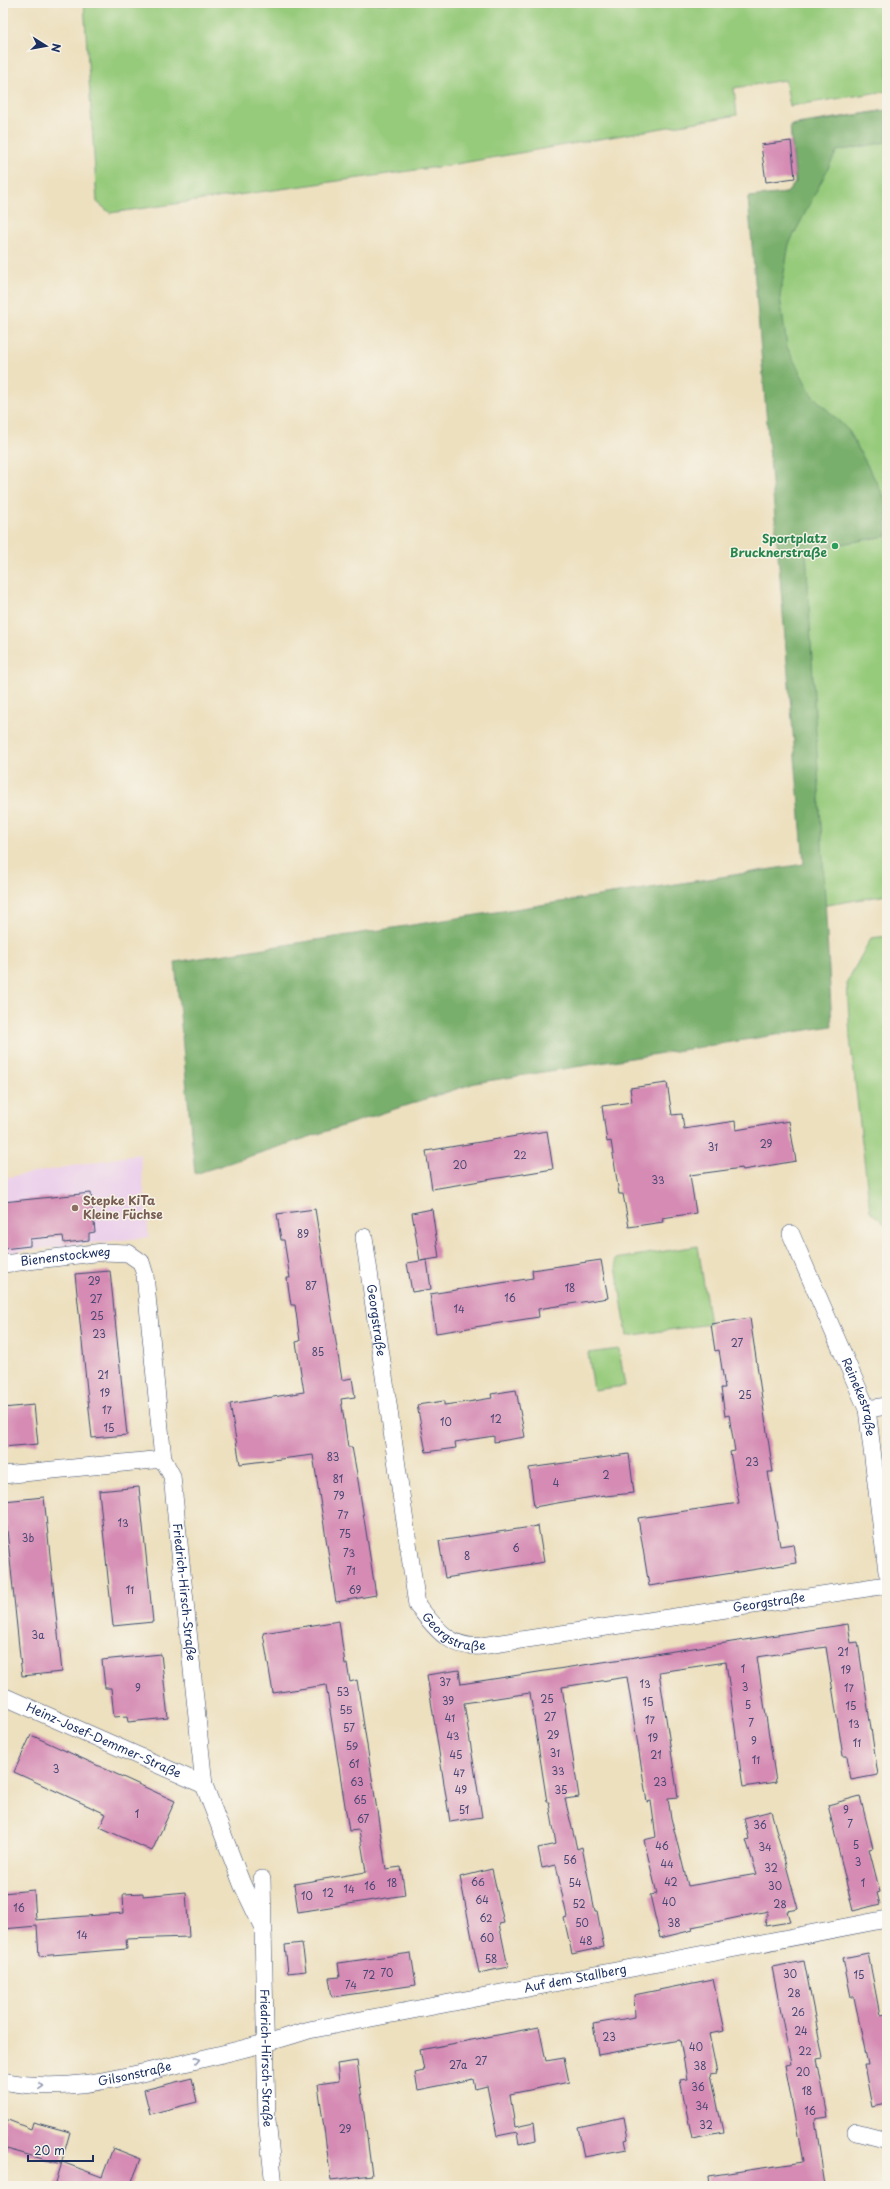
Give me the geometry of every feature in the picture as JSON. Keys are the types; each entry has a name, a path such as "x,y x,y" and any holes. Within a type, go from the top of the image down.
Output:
{"street":[{"name":"Reinekestraße","path":"792,1234 867,1409 887,1572"},
{"name":"Georgstraße","path":"364,1237 418,1605 442,1636 469,1648 887,1585"},
{"name":"Bienenstockweg","path":"3,1264 103,1252 128,1253"},
{"name":"Friedrich-Hirsch-Straße","path":"128,1253 141,1262 145,1275 163,1459 172,1476 204,1785 242,1884 264,1930"},
{"path":"867,1409 887,1406"},
{"path":"3,1475 163,1459"},
{"name":"Heinz-Josef-Demmer-Straße","path":"3,1696 204,1785"},
{"name":"Friedrich-Hirsch-Straße","path":"262,1879 266,2120 274,2186"},
{"name":"Auf dem Stallberg","path":"265,2044 309,2030 887,1919"},
{"name":"Gilsonstraße","path":"3,2081 22,2085 49,2086 92,2084 265,2044"},
{"path":"856,2132 887,2140"}],"shaded area":[{"name":"Stepke KiTa Kleine Füchse","path":"140,1154 149,1237 3,1253 3,1178"}],"green space":[{"path":"84,3 887,3 887,91 790,106 785,80 734,88 737,115 445,166 110,213 97,202"},
{"name":"Sportplatz Brucknerstraße","path":"887,110 887,895 821,906 748,198 787,193 795,183 790,125"},
{"path":"887,110 887,142 837,151 789,244 780,296 787,347 811,394 849,431 887,502 887,536 806,550 832,1026 475,1083 195,1174 175,962 804,864 748,197 787,193 796,182 790,126"},
{"path":"887,936 887,1226 870,1211 850,1038 847,982 871,938"},
{"path":"698,1246 710,1324 627,1336 615,1259"},
{"path":"619,1349 625,1386 594,1390 588,1353"}],"building":[{"path":"791,141 795,178 766,182 761,145"},
{"path":"667,1083 672,1115 682,1114 684,1129 735,1121 736,1130 789,1121 796,1161 743,1170 742,1168 690,1175 696,1213 662,1218 663,1222 629,1227 623,1194 619,1194 611,1141 607,1142 602,1106 632,1102 630,1088"},
{"path":"547,1131 553,1169 432,1189 426,1151"},
{"path":"91,1193 95,1232 89,1233 89,1240 64,1243 63,1236 30,1239 30,1246 3,1249 3,1202"},
{"path":"315,1209 342,1380 352,1378 355,1397 341,1399 348,1447 352,1447 357,1474 376,1595 336,1602 313,1455 240,1464 230,1404 304,1392 296,1342 300,1341 295,1305 291,1305 287,1278 290,1278 284,1240 281,1240 277,1214"},
{"path":"432,1209 439,1258 420,1261 412,1213"},
{"path":"427,1260 431,1289 412,1292 407,1263"},
{"path":"601,1260 608,1298 538,1309 539,1317 436,1333 430,1294 533,1278 532,1270"},
{"path":"110,1271 127,1435 92,1438 75,1274"},
{"path":"750,1318 773,1472 768,1472 780,1546 793,1544 796,1563 649,1586 638,1518 739,1503 730,1452 735,1451 729,1415 725,1416 721,1388 725,1388 719,1350 715,1351 711,1324"},
{"path":"516,1390 525,1437 494,1442 494,1436 474,1439 455,1442 456,1448 426,1452 417,1405 444,1401 444,1405 468,1402 492,1398 491,1394"},
{"path":"34,1405 38,1444 3,1447 3,1408"},
{"path":"629,1454 634,1493 604,1495 534,1507 529,1468"},
{"path":"139,1487 153,1622 113,1626 99,1491"},
{"path":"44,1497 62,1672 22,1676 4,1501"},
{"path":"538,1526 544,1562 445,1578 439,1541"},
{"path":"339,1621 345,1664 347,1664 350,1682 357,1680 386,1869 401,1867 405,1895 298,1912 294,1884 366,1872 359,1830 349,1831 326,1685 273,1693 263,1633"},
{"path":"848,1624 851,1643 858,1642 878,1775 851,1780 847,1756 843,1756 826,1647 757,1657 776,1782 743,1787 726,1662 659,1672 678,1797 668,1798 671,1818 688,1886 757,1874 746,1840 749,1839 744,1818 771,1811 798,1909 787,1911 790,1922 765,1926 768,1911 692,1927 693,1930 660,1938 650,1895 657,1894 644,1840 656,1837 651,1801 647,1802 627,1677 562,1687 579,1797 565,1799 577,1849 582,1847 604,1947 572,1954 564,1918 567,1917 556,1865 542,1868 538,1848 556,1844 549,1802 547,1802 530,1693 464,1703 482,1817 450,1822 427,1675 459,1670 461,1684"},
{"path":"161,1654 168,1718 128,1722 127,1716 114,1717 111,1688 105,1688 102,1660"},
{"path":"31,1735 175,1801 152,1851 100,1827 106,1814 14,1772"},
{"path":"860,1796 873,1848 869,1849 880,1892 877,1893 880,1904 853,1911 828,1805"},
{"path":"492,1869 504,1923 499,1924 508,1967 479,1973 460,1877"},
{"path":"34,1890 36,1920 124,1913 123,1894 143,1893 143,1896 186,1892 189,1937 126,1939 127,1949 39,1956 37,1926 3,1929 3,1893"},
{"path":"302,1943 306,1971 288,1973 285,1945"},
{"path":"411,1953 416,1985 332,1997 329,1978 340,1977 338,1963"},
{"path":"868,1953 880,2015 887,2014 887,2104 872,2107 864,2065 868,2065 854,1997 851,1997 843,1958"},
{"path":"804,1961 823,2058 817,2059 828,2117 815,2119 825,2186 709,2186 708,2176 803,2162 785,2065 791,2064 772,1967"},
{"path":"713,1979 724,2031 709,2034 717,2073 711,2074 723,2132 692,2138 680,2080 687,2079 680,2040 598,2055 593,2024 635,2017 634,1995"},
{"path":"539,2027 546,2061 564,2058 569,2082 510,2094 515,2127 534,2123 536,2140 519,2144 517,2132 497,2136 487,2086 475,2089 473,2079 418,2090 415,2073 424,2071 420,2050"},
{"path":"357,2061 372,2175 331,2180 318,2084 339,2081 337,2064"},
{"path":"192,2078 197,2102 150,2114 144,2090"},
{"path":"624,2117 628,2139 625,2140 627,2149 584,2157 578,2127"},
{"path":"3,2118 31,2129 33,2122 70,2132 61,2164 3,2148"},
{"path":"113,2148 141,2159 130,2186 55,2186 62,2162 102,2177"}],"place":[{"name":"Sportplatz Brucknerstraße","path":"835,546"},
{"name":"Stepke KiTa Kleine Füchse","path":"75,1208"}]}
